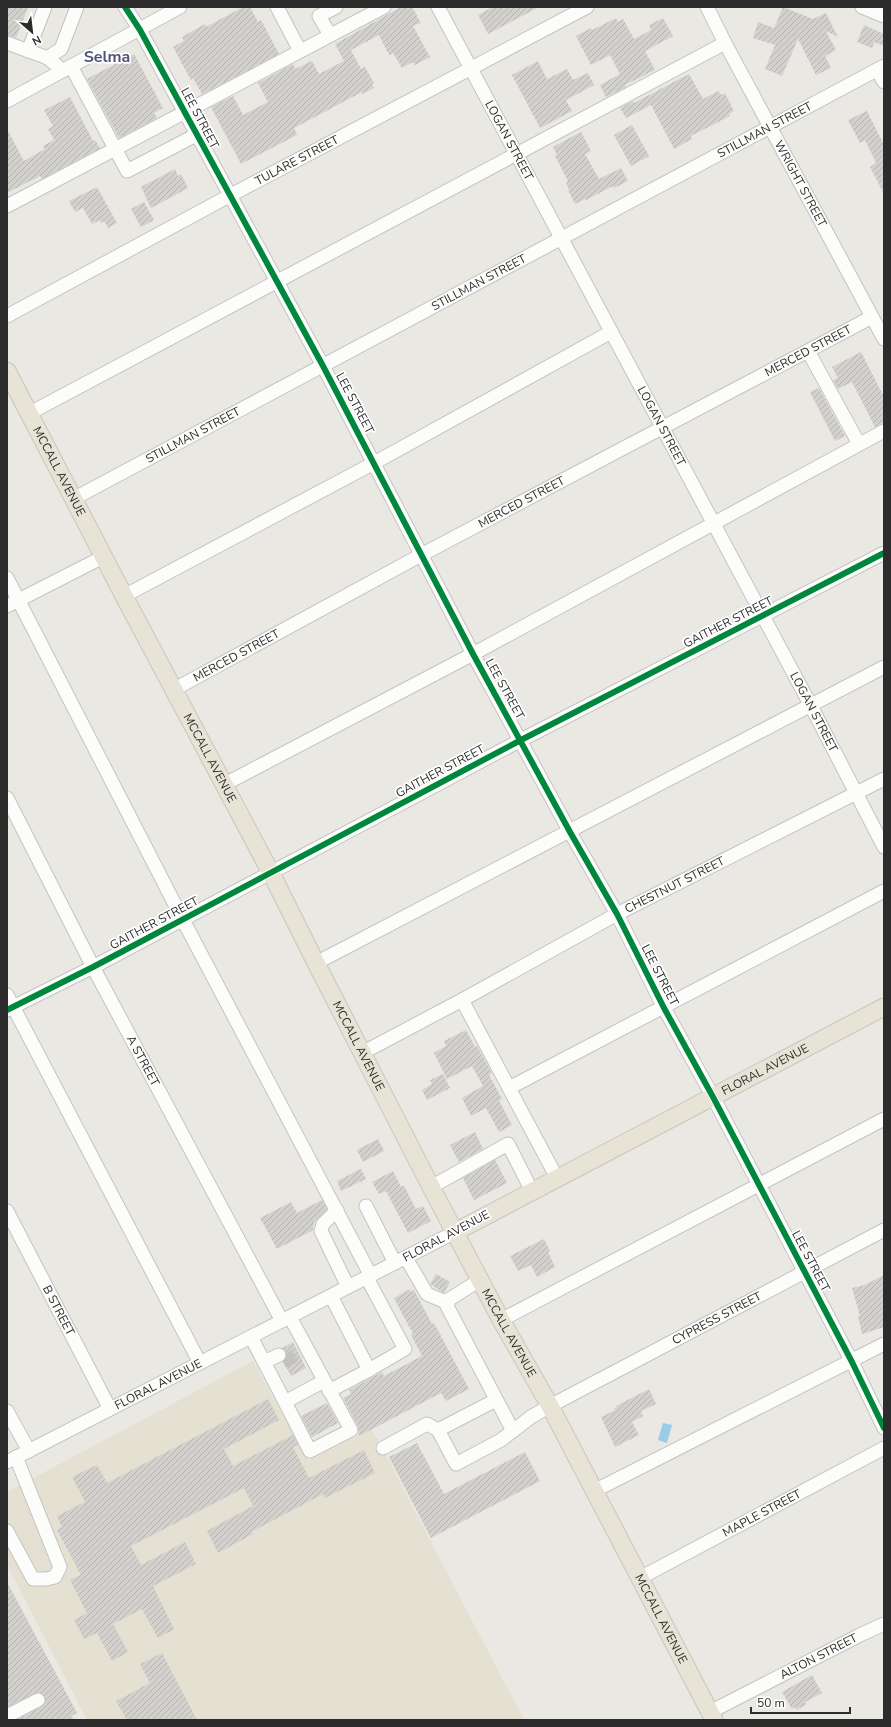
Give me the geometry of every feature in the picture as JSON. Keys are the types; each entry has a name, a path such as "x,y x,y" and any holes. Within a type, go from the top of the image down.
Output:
{"main road":[{"name":"MCCALL AVENUE","path":"7,371 103,557 271,873 431,1187 501,1320 550,1406 712,1716"},
{"name":"FLORAL AVENUE","path":"455,1232 884,1007"}],"street":[{"path":"28,51 45,7"},
{"path":"46,58 61,49 77,7"},
{"name":"LEE STREET","path":"125,7 140,30 322,366 473,654 616,914 664,1008 713,1096 758,1185 852,1362 884,1428"},
{"path":"7,101 180,7"},
{"path":"277,7 300,51"},
{"path":"330,36 317,11 336,7"},
{"path":"7,206 384,7"},
{"name":"LOGAN STREET","path":"438,7 714,523 884,847"},
{"name":"TULARE STREET","path":"7,316 229,196 587,7"},
{"name":"WRIGHT STREET","path":"707,7 884,339"},
{"path":"862,7 884,16"},
{"path":"7,43 46,58 67,69 127,171 196,135"},
{"path":"28,414 725,43"},
{"path":"881,68 884,82"},
{"name":"STILLMAN STREET","path":"73,499 881,68"},
{"name":"MERCED STREET","path":"173,690 421,555 872,317"},
{"path":"124,596 374,463 611,332"},
{"path":"808,351 859,444"},
{"path":"223,785 473,654 884,431"},
{"name":"GAITHER STREET","path":"9,1004 93,967 520,740 884,553"},
{"path":"13,603 103,557"},
{"path":"7,578 13,603 337,1210 405,1349 369,1370 285,1402 251,1337"},
{"path":"316,963 570,832 884,667"},
{"name":"CHESTNUT STREET","path":"362,1053 462,1000 616,914 884,779"},
{"name":"A STREET","path":"7,798 93,967 301,1347 326,1386 351,1430 310,1451 285,1402"},
{"path":"509,1088 664,1008 884,891"},
{"path":"462,1000 557,1178"},
{"path":"9,1004 200,1363"},
{"path":"501,1320 884,1119"},
{"path":"431,1187 508,1144 532,1191"},
{"path":"366,1206 401,1260 427,1294 448,1303"},
{"path":"337,1210 323,1224 321,1231 348,1287"},
{"name":"B STREET","path":"7,1212 110,1409"},
{"name":"CYPRESS STREET","path":"438,1430 456,1464 501,1440 510,1427 884,1230"},
{"name":"FLORAL AVENUE","path":"12,1460 455,1232"},
{"path":"480,1280 448,1300 447,1306 510,1427"},
{"path":"331,1296 369,1370"},
{"path":"594,1491 852,1362 884,1344"},
{"path":"266,1366 281,1358"},
{"path":"383,1448 427,1424 438,1430 496,1400"},
{"path":"7,1411 29,1451"},
{"name":"MAPLE STREET","path":"640,1578 884,1448"},
{"path":"7,1531 33,1579 55,1577 60,1567 12,1460"},
{"name":"ALTON STREET","path":"712,1716 860,1635 884,1624"},
{"path":"7,1716 38,1700"}],"shaded area":[{"path":"253,1361 308,1461 372,1429 524,1720 87,1720 7,1565 7,1492"}],"water":[{"path":"663,1423 672,1425 667,1443 658,1440"}],"building":[{"path":"7,7 28,7 16,38 7,35"},
{"path":"243,7 250,7 258,22 261,20 279,54 202,94 193,78 191,80 173,47 184,41 182,37 205,24 206,27"},
{"path":"401,7 412,7 421,23 413,26 430,57 415,65 413,62 402,68 393,53 389,55 379,35 351,50 361,69 365,67 374,83 372,84 374,88 362,94 362,92 294,128 297,135 241,164 211,107 233,96 243,115 268,102 258,83 293,64 295,69 312,61 319,74 344,61 335,44"},
{"path":"493,7 539,7 488,34 478,15"},
{"path":"783,7 813,19 826,13 838,37 826,31 836,50 825,56 831,68 816,75 798,39 782,76 765,69 775,45 753,38 758,22 774,28"},
{"path":"616,18 618,22 623,19 634,39 651,30 649,25 663,18 673,36 645,51 655,70 625,85 626,87 606,97 600,85 620,74 610,55 591,65 576,36"},
{"path":"864,25 884,34 884,46 874,42 872,48 857,42"},
{"path":"134,54 163,108 154,113 157,118 119,138 87,79"},
{"path":"538,61 547,79 567,69 573,80 588,73 594,85 566,100 572,111 540,128 512,75"},
{"path":"689,74 703,99 718,91 721,95 725,93 734,111 729,114 730,116 691,136 692,139 674,149 651,105 626,118 620,108 633,101 634,103"},
{"path":"70,97 93,141 95,140 100,148 42,179 40,176 7,193 7,129 24,161 45,149 43,146 54,140 48,129 53,126 44,110"},
{"path":"867,111 884,145 884,194 870,167 876,163 865,140 860,143 848,120"},
{"path":"632,125 649,156 631,166 614,135"},
{"path":"581,132 591,151 585,154 599,179 621,168 628,181 614,188 613,186 575,204 568,190 569,189 566,183 568,181 555,156 557,155 553,147"},
{"path":"175,169 178,176 181,174 188,188 151,208 141,187"},
{"path":"97,187 117,223 108,228 104,221 101,223 100,220 92,224 83,208 75,212 69,201"},
{"path":"144,202 154,220 141,227 131,209"},
{"path":"861,352 884,397 884,422 875,427 852,382 838,389 833,380 838,378 832,367"},
{"path":"819,388 845,436 835,441 810,392"},
{"path":"466,1030 492,1073 489,1075 502,1099 499,1101 512,1125 499,1132 486,1108 471,1116 462,1098 483,1086 472,1066 447,1079 434,1053 446,1046 444,1041"},
{"path":"443,1074 450,1088 427,1100 422,1090 432,1084 430,1080"},
{"path":"475,1132 483,1149 459,1162 450,1145"},
{"path":"378,1139 384,1151 363,1162 357,1150"},
{"path":"495,1160 507,1183 474,1200 463,1178"},
{"path":"361,1169 366,1179 341,1191 337,1181"},
{"path":"393,1171 401,1187 404,1186 416,1209 423,1206 431,1221 408,1233 386,1191 379,1194 372,1182"},
{"path":"322,1200 327,1209 314,1222 313,1230 277,1249 260,1218 291,1202 297,1213"},
{"path":"544,1239 555,1267 537,1277 531,1265 518,1271 510,1256"},
{"path":"436,1274 450,1282 444,1293 430,1284"},
{"path":"884,1275 884,1327 862,1334 858,1316 860,1316 852,1288 865,1285"},
{"path":"410,1289 411,1292 414,1290 432,1324 434,1323 469,1389 446,1401 441,1393 359,1436 358,1426 343,1398 351,1394 349,1390 382,1372 384,1376 422,1356 411,1335 413,1334 394,1298"},
{"path":"293,1342 306,1368 291,1376 283,1361 287,1356 286,1352 282,1348"},
{"path":"649,1389 656,1404 641,1411 643,1416 632,1422 639,1435 615,1447 601,1417 615,1410 614,1409 617,1407 616,1406"},
{"path":"268,1399 279,1420 224,1449 233,1466 293,1435 298,1445 293,1447 309,1478 364,1450 375,1473 325,1498 323,1494 251,1532 253,1534 218,1553 207,1531 253,1506 244,1488 131,1546 141,1565 185,1542 196,1564 153,1586 174,1629 158,1638 142,1609 113,1624 128,1652 112,1661 97,1633 84,1639 74,1620 87,1613 70,1580 81,1575 57,1530 62,1527 57,1516 85,1502 72,1477 97,1465 107,1483"},
{"path":"327,1403 338,1423 312,1437 301,1416"},
{"path":"417,1443 444,1494 525,1452 540,1481 431,1538 389,1457"},
{"path":"7,1582 77,1713 71,1716 74,1720 17,1720 44,1705 45,1697 39,1692 7,1707"},
{"path":"162,1653 197,1720 127,1720 116,1701 150,1683 140,1664"},
{"path":"812,1675 822,1693 805,1702 806,1705 796,1710 795,1707 792,1709 782,1692"}],"tunnel":[{"path":"283,1362 300,1353"}],"cycle path":[{"path":"125,7 140,30 323,366 473,654 570,832 617,914 664,1008 713,1097 852,1362 884,1428"},
{"path":"7,1010 93,967 521,740 884,553"}],"district":[{"name":"Selma","path":"107,56"}]}
